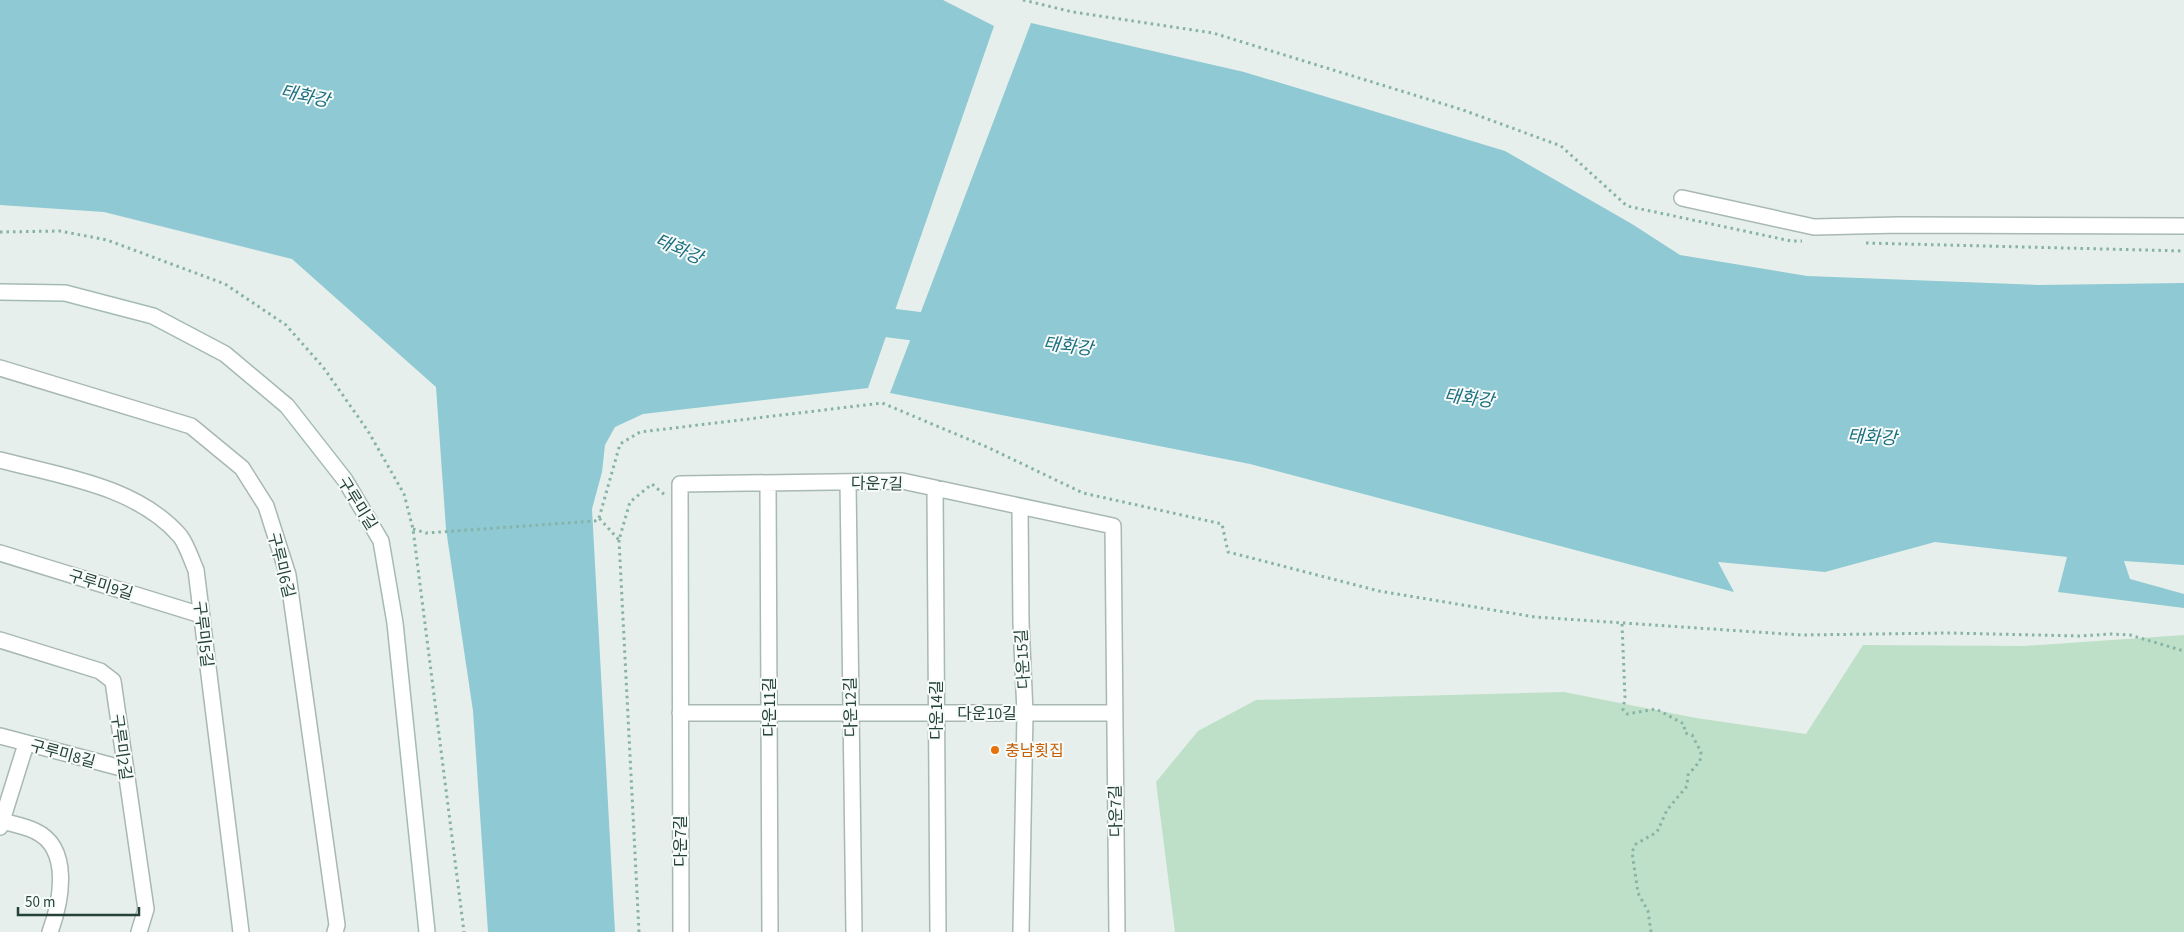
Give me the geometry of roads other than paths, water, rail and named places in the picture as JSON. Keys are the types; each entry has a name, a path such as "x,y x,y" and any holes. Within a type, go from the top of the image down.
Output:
{"street":[{"path":"1682,198 1814,227 1899,225 2184,226"},
{"name":"구루미길","path":"0,292 65,293 153,316 226,354 287,406 345,480 381,540 395,623 427,932"},
{"name":"구루미6길","path":"0,368 191,426 242,468 266,506 288,575 337,925 335,932"},
{"name":"구루미5길","path":"0,460 92,485 129,498 159,515 181,538 196,570 241,932"},
{"name":"다운7길","path":"681,932 680,484 902,481 1113,526 1117,932"},
{"name":"다운12길","path":"848,482 854,932"},
{"name":"다운11길","path":"768,483 770,932"},
{"name":"다운14길","path":"935,488 938,932"},
{"name":"다운15길","path":"1020,507 1021,623 1025,713 1021,932"},
{"name":"구루미9길","path":"0,553 201,615"},
{"name":"구루미2길","path":"0,640 100,671 113,681 146,909 139,932"},
{"name":"다운10길","path":"680,713 1114,713"},
{"name":"구루미8길","path":"0,736 125,770"},
{"path":"26,744 1,824 36,831 50,842 58,856 60,880 57,911 50,932"}],"water":[{"path":"0,0 943,0 994,26 868,388 643,414 615,427 605,445 602,472 592,509 615,932 488,932 473,711 446,529 436,387 292,259 104,212 0,205"},
{"path":"1031,23 1244,72 1505,151 1632,224 1680,255 1807,276 2040,285 2184,283 2184,565 2124,561 2130,579 2184,594 2184,608 2058,592 2067,557 1935,542 1825,572 1718,562 1734,592 1250,464 890,393"}],"waterway":[{"name":"태화강","path":"851,318 954,331"}],"place":[{"name":"충남횟집","path":"995,750"}]}
